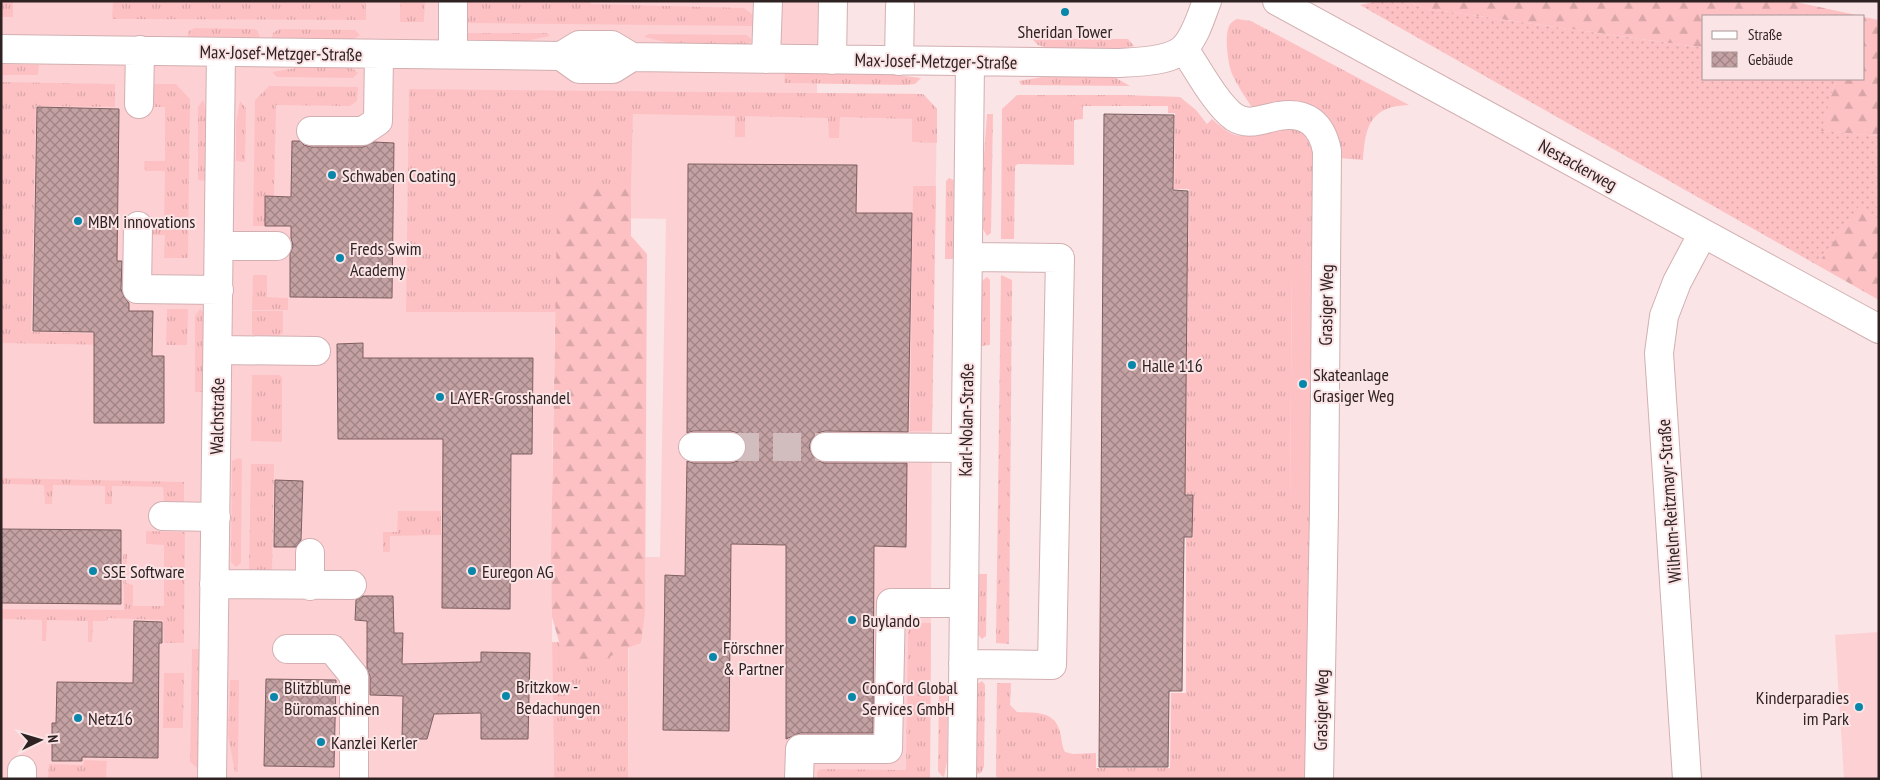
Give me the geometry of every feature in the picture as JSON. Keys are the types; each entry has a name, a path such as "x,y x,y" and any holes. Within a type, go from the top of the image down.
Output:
{"street":[{"path":"452,1 453,54"},
{"path":"766,59 768,1"},
{"path":"832,60 833,1"},
{"path":"1184,49 1207,1"},
{"name":"Nestackerweg","path":"1277,1 1879,329"},
{"path":"899,61 900,6"},
{"name":"Max-Josef-Metzger-Straße","path":"1,49 561,56 579,69 613,69 632,57 1118,63 1160,60 1184,49"},
{"name":"Grasiger Weg","path":"1184,49 1218,98 1234,117 1244,121 1257,122 1277,116 1301,116 1311,121 1320,129 1328,152 1319,779"},
{"path":"139,104 140,50"},
{"name":"Walchstraße","path":"212,779 221,53"},
{"path":"312,131 363,131 378,121 379,54"},
{"name":"Karl-Nolan-Straße","path":"962,779 970,62"},
{"path":"138,226 137,289 219,290"},
{"name":"Wilhelm-Reitzmayr-Straße","path":"1687,779 1659,353 1664,316 1677,282 1703,233"},
{"path":"220,246 277,246"},
{"path":"963,664 1052,665 1060,258 968,257"},
{"path":"218,350 316,351"},
{"path":"693,447 731,447"},
{"path":"825,447 965,448"},
{"path":"163,516 216,517"},
{"path":"310,553 310,586"},
{"path":"214,584 352,585"},
{"path":"799,779 800,749 888,749 891,603 964,603"},
{"path":"287,650 332,649 354,676 354,779"}],"shaded area":[{"path":"1,1 818,1 817,93 923,94 937,109 932,431 930,779 628,779 629,557 660,557 666,219 557,217 552,469 554,779 1,779"},
{"name":"Kinderparadies im Park","path":"1879,632 1879,779 1844,779 1835,635"}],"green space":[{"path":"1,1 13,1 13,17 1,17"},
{"path":"113,1 366,1 366,20 112,19"},
{"path":"400,1 425,1 424,22 400,22"},
{"path":"461,1 590,1 591,4 744,8 753,15 754,26 460,23"},
{"path":"1379,1 1405,1 1428,9 1702,48 1702,80 1836,80 1821,131 1879,136 1879,221 1858,207 1817,265 1360,5"},
{"path":"1405,1 1791,1 1856,15 1702,15 1702,48 1428,9"},
{"path":"1865,17 1879,20 1879,136 1820,131 1836,80 1865,80"},
{"path":"1237,19 1251,21 1409,105 1386,109 1372,120 1368,128 1363,160 1339,158 1334,136 1254,111 1234,79 1229,63 1227,33 1231,23"},
{"path":"195,28 255,29 258,31 260,39 187,38 189,31"},
{"path":"279,29 355,30 360,35 354,39 271,39 273,33"},
{"path":"467,33 547,33 550,36 521,42 466,43"},
{"path":"648,34 747,35 752,40 747,46 673,44 644,37"},
{"path":"1032,39 1128,39 1134,46 1122,49 1050,49 1038,45"},
{"path":"1,64 39,65 38,75 1,75"},
{"path":"296,68 352,68 358,73 353,78 277,77 272,72"},
{"path":"785,73 896,75 921,78 915,84 906,85 784,83"},
{"path":"1042,77 1114,77 1130,86 1021,85 1019,81"},
{"path":"1,82 115,84 115,107 36,106 31,332 116,334 115,345 1,343"},
{"path":"145,84 176,84 190,99 188,258 164,258 165,235 144,235 144,225 164,225 165,171 145,171 144,161 165,161 165,107 145,107"},
{"path":"269,86 358,87 357,101 350,106 276,105 274,197 265,226 253,226 255,100"},
{"path":"409,89 923,94 937,109 937,143 912,142 912,119 840,117 839,138 829,138 828,118 745,116 745,137 735,137 735,116 633,114 631,185 555,312 406,312"},
{"path":"1017,95 1180,97 1196,110 1207,124 1212,119 1235,135 1246,135 1292,125 1316,142 1316,267 1292,267 1290,502 1314,502 1309,779 999,779 996,776 997,683 1011,683 1010,705 1017,712 1041,714 1052,718 1059,729 1065,752 1073,754 1096,753 1096,768 1170,768 1171,693 1186,693 1186,538 1193,537 1193,495 1185,494 1189,189 1174,189 1175,113 1168,113 1168,106 1083,106 1083,119 1074,120 1074,165 1018,164 1015,166 1014,239 1001,239 1002,109"},
{"path":"203,100 209,130 208,181 198,180 198,107"},
{"path":"240,101 246,108 245,162 236,161 236,122"},
{"path":"987,114 993,114 991,233 987,236 983,229 984,155"},
{"path":"949,178 954,180 953,259 945,259 946,181"},
{"path":"631,183 631,236 647,254 645,612 641,643 622,650 593,666 564,659 552,617 551,555 557,217 594,185"},
{"path":"913,186 936,186 932,431 910,431"},
{"path":"1858,206 1879,221 1879,300 1817,265"},
{"name":"Skateanlage Grasiger Weg","path":"1292,267 1316,267 1314,502 1290,502"},
{"path":"253,275 267,275 267,297 288,298 288,310 252,310"},
{"path":"1001,275 1012,280 1009,644 996,643"},
{"path":"987,277 990,280 990,345 981,346 982,281"},
{"path":"167,309 188,309 187,345 166,345"},
{"path":"200,309 205,314 204,392 195,392 195,316"},
{"path":"252,311 283,311 283,333 278,336 252,335"},
{"path":"252,375 279,375 282,377 282,442 251,441"},
{"path":"237,458 242,459 241,563 236,567 231,562 232,461"},
{"path":"251,464 274,464 272,572 249,572"},
{"path":"1,478 184,482 184,505 164,505 163,487 112,486 112,504 105,504 105,486 53,485 52,504 45,504 44,485 1,484"},
{"path":"398,511 441,511 441,535 390,536 390,552 383,552 383,532 397,532"},
{"path":"146,531 185,532 184,643 164,643 163,620 108,618 107,621 93,621 92,642 88,642 88,621 47,620 46,641 42,641 42,620 1,619 1,609 124,610 123,554 127,554 126,583 133,585 133,606 164,606 164,545 146,544"},
{"path":"979,574 987,574 986,636 982,639 978,635"},
{"path":"913,623 931,623 930,778 817,779 817,772 820,769 906,770 908,632"},
{"path":"552,642 628,643 628,779 554,779"},
{"path":"192,649 202,649 199,761 197,768 190,762"},
{"path":"164,673 184,673 183,728 163,728"},
{"path":"230,680 239,680 238,772 235,772 228,736"},
{"path":"982,681 985,685 984,767 981,773 977,774 977,684"},
{"path":"939,689 948,689 947,762 944,777 938,771"},
{"path":"84,760 107,761 106,779 48,779 49,764 83,765"}],"building":[{"path":"37,107 119,109 117,261 122,261 121,289 129,303 129,311 153,311 152,356 164,356 164,423 94,423 94,332 33,331"},
{"path":"1104,114 1174,115 1173,190 1188,191 1185,495 1193,495 1192,537 1184,537 1182,691 1169,691 1168,767 1099,767"},
{"path":"292,141 300,141 304,145 311,147 363,147 374,142 394,143 392,298 290,297 290,254 293,246 291,226 265,226 265,196 291,197"},
{"path":"688,164 857,165 856,213 912,213 908,432 825,431 818,433 812,439 809,446 812,455 824,463 907,463 906,547 874,546 873,733 800,733 786,739 786,545 731,544 729,731 663,730 665,575 685,576 687,461 693,463 731,463 738,461 744,455 747,447 744,439 738,433 731,431 693,431 687,433"},
{"path":"363,343 363,358 533,358 532,454 511,454 510,609 442,608 443,439 338,439 337,344"},
{"path":"275,480 303,481 301,540 296,547 274,547"},
{"path":"1,529 121,530 121,604 1,603"},
{"path":"363,596 393,596 394,633 403,633 402,664 481,662 481,652 530,653 528,739 481,739 481,713 434,714 427,739 402,739 403,696 370,695 370,676 367,669 367,621 355,620 356,600"},
{"path":"134,621 162,622 162,643 159,643 158,758 82,757 82,761 52,761 52,723 56,723 57,682 133,683"},
{"path":"266,679 336,680 334,767 264,766"}],"tunnel":[{"path":"731,447 825,447"}],"place":[{"name":"Sheridan Tower","path":"1065,12"},
{"name":"Schwaben Coating","path":"332,175"},
{"name":"MBM innovations","path":"78,221"},
{"name":"Freds Swim Academy","path":"340,258"},
{"name":"Halle 116","path":"1132,365"},
{"name":"Skateanlage Grasiger Weg","path":"1303,384"},
{"name":"LAYER-Grosshandel","path":"440,397"},
{"name":"SSE Software","path":"93,571"},
{"name":"Euregon AG","path":"472,571"},
{"name":"Buylando","path":"852,620"},
{"name":"Förschner & Partner","path":"713,657"},
{"name":"Britzkow - Bedachungen","path":"506,696"},
{"name":"Blitzblume Büromaschinen","path":"274,697"},
{"name":"ConCord Global Services GmbH","path":"852,697"},
{"name":"Kinderparadies im Park","path":"1859,707"},
{"name":"Netz16","path":"78,718"},
{"name":"Kanzlei Kerler","path":"321,742"}]}
